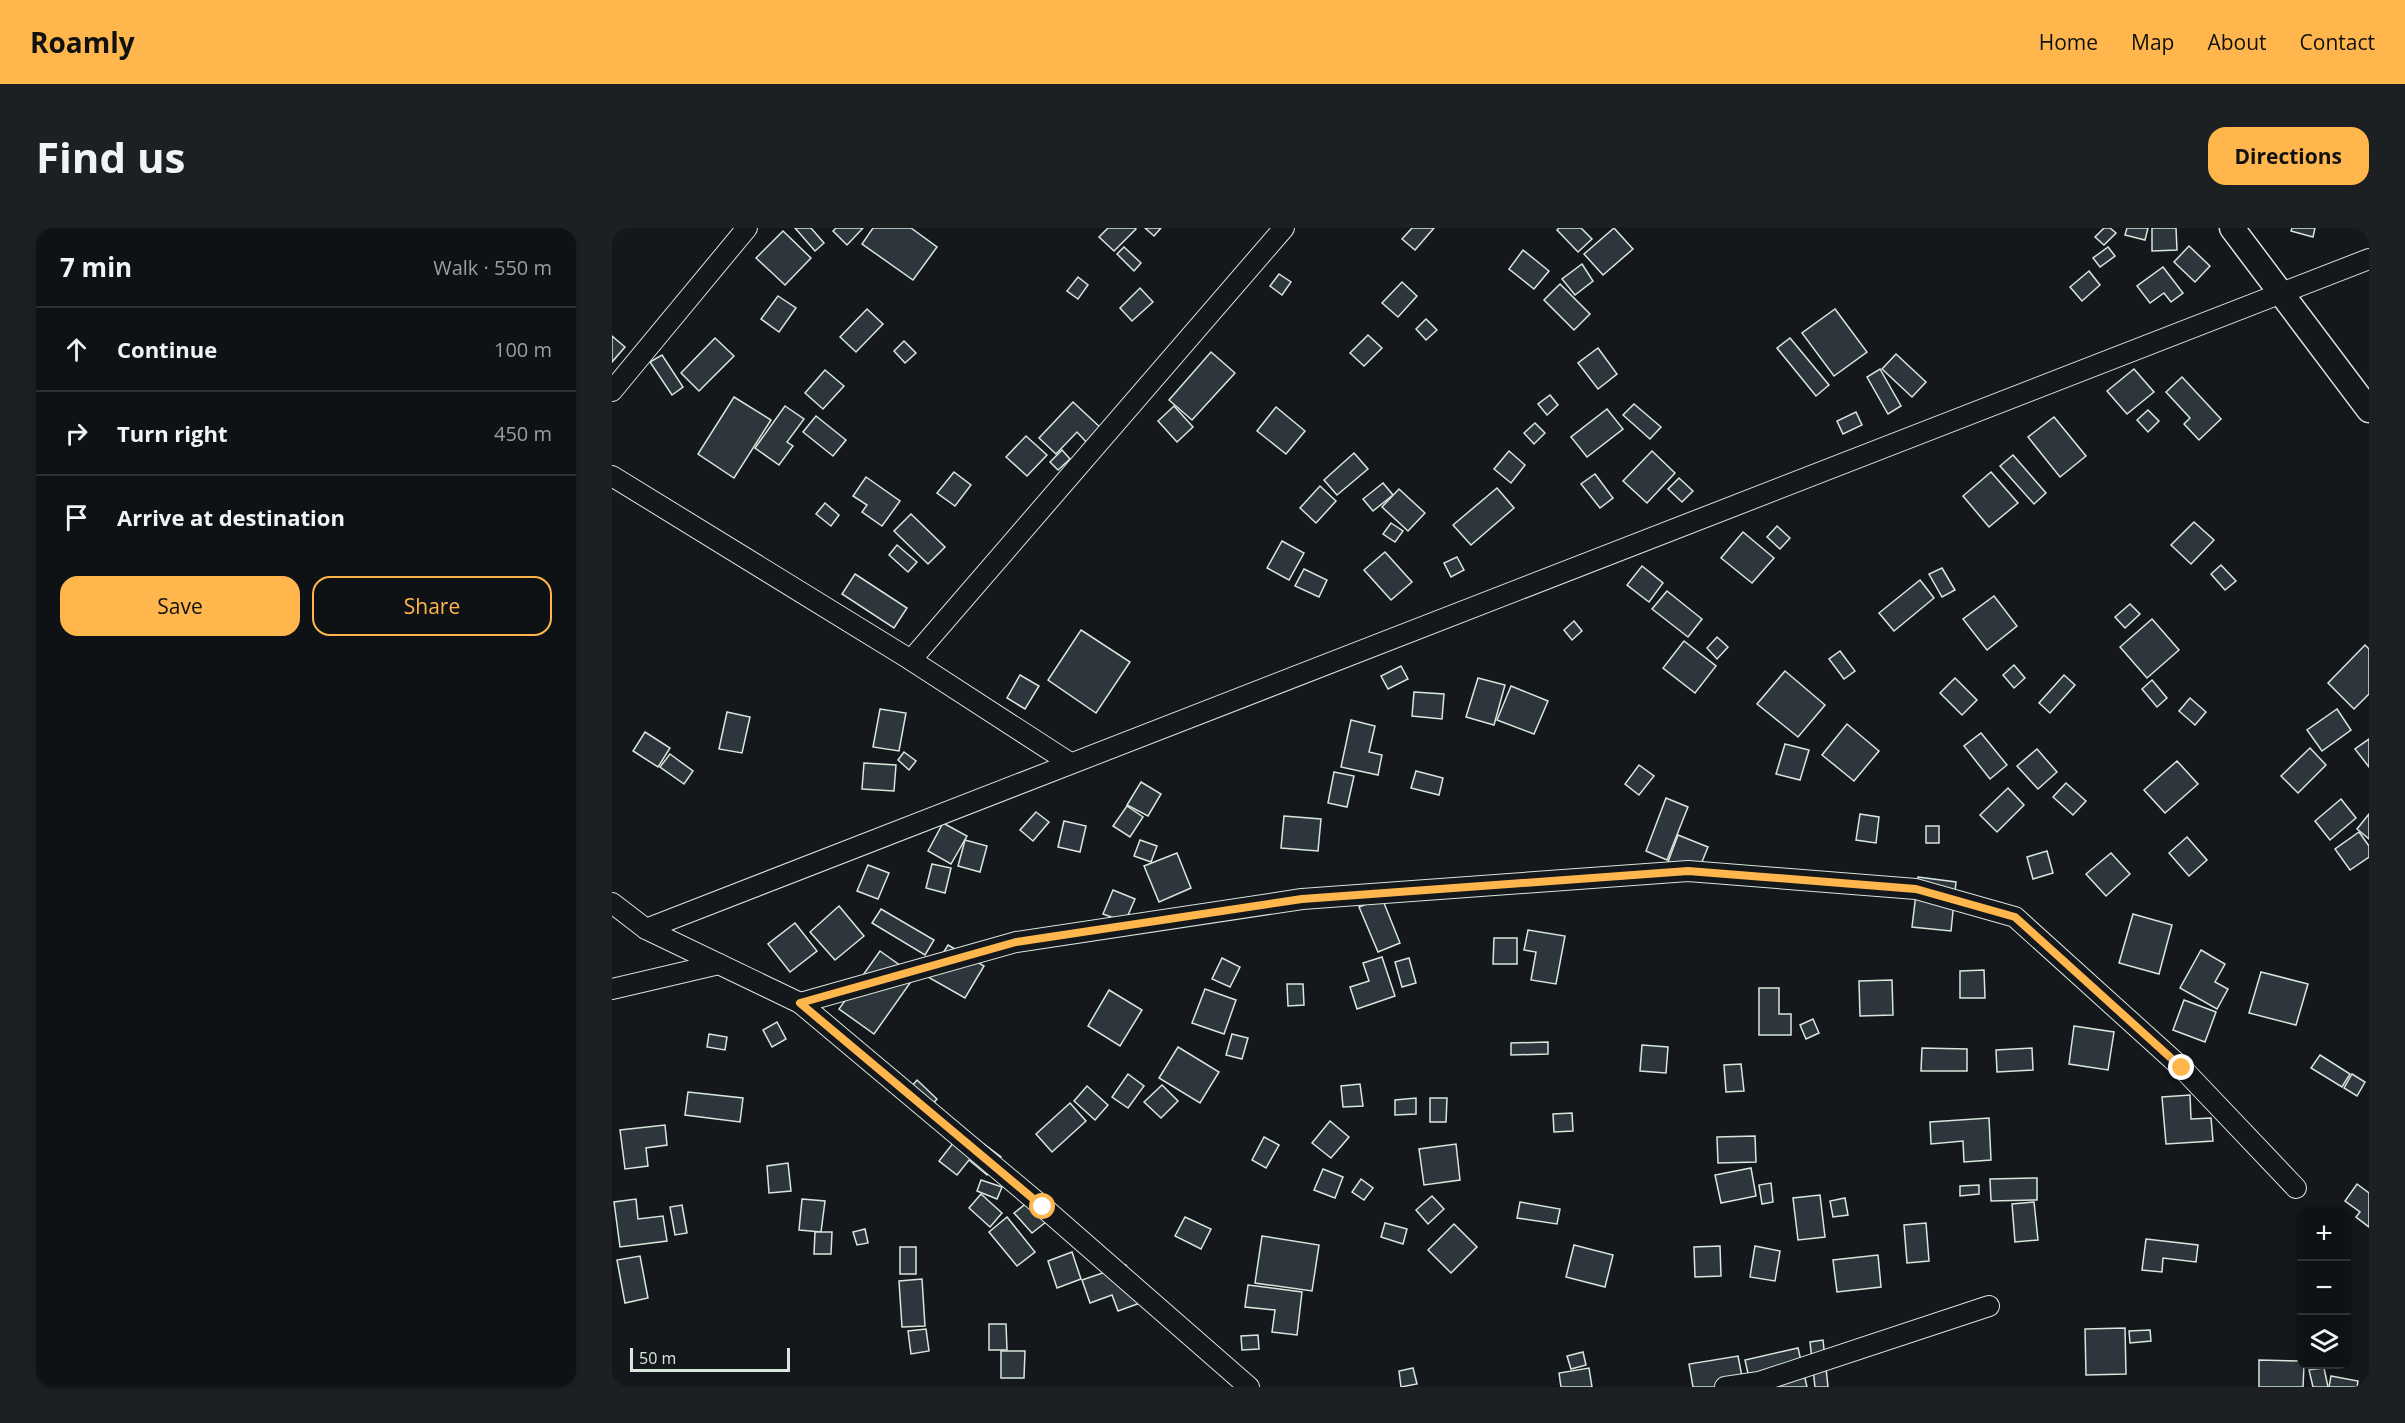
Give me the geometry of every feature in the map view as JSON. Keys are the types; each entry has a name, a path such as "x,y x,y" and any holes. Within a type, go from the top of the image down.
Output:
{"street":[{"path":"612,391 747,228"},
{"path":"911,660 1284,228"},
{"path":"2232,228 2369,410"},
{"path":"646,929 2369,259"},
{"path":"612,476 911,660 1070,764"},
{"path":"800,1003 1016,942 1302,899 1688,871 1916,889 2015,917 2182,1068 2296,1188"},
{"path":"612,903 646,929 800,1003 1043,1207 1249,1387"},
{"path":"612,989 719,964"},
{"path":"1725,1387 1759,1382 1989,1306"}],"building":[{"path":"795,228 811,228 824,243 815,251"},
{"path":"836,228 863,228 847,245 833,231"},
{"path":"873,228 911,228 937,247 913,280 862,244"},
{"path":"1108,228 1136,229 1114,251 1099,237"},
{"path":"1145,228 1161,228 1154,236"},
{"path":"1412,228 1434,228 1415,250 1402,239"},
{"path":"1559,228 1581,228 1592,239 1578,252 1557,230"},
{"path":"1614,228 1633,249 1603,275 1584,254"},
{"path":"2104,228 2110,228 2116,233 2104,245 2095,237"},
{"path":"2127,228 2148,228 2145,240 2125,235"},
{"path":"2152,228 2176,228 2177,250 2152,251"},
{"path":"2292,228 2315,228 2313,237 2291,231"},
{"path":"783,231 811,258 785,285 756,258"},
{"path":"2189,246 2210,266 2195,282 2174,262"},
{"path":"1124,247 1141,263 1134,271 1117,254"},
{"path":"2108,247 2115,256 2100,267 2093,258"},
{"path":"1523,250 1549,271 1534,289 1509,269"},
{"path":"1582,264 1593,281 1575,295 1562,279"},
{"path":"2163,267 2183,293 2171,302 2164,293 2150,303 2137,286"},
{"path":"2089,271 2100,285 2082,301 2070,287"},
{"path":"1279,274 1291,282 1282,295 1270,286"},
{"path":"1078,277 1088,285 1078,299 1067,291"},
{"path":"1402,282 1417,296 1398,317 1382,303"},
{"path":"1560,284 1590,314 1574,330 1544,300"},
{"path":"1140,288 1153,302 1132,321 1120,308"},
{"path":"778,296 796,308 779,332 761,319"},
{"path":"867,309 883,324 856,352 840,337"},
{"path":"1835,309 1867,352 1834,376 1802,333"},
{"path":"1426,319 1437,330 1426,340 1416,329"},
{"path":"1368,335 1382,348 1364,366 1350,353"},
{"path":"612,336 625,347 612,362"},
{"path":"715,338 734,356 699,391 681,373"},
{"path":"1790,338 1829,385 1816,396 1777,348"},
{"path":"904,341 916,353 905,363 894,351"},
{"path":"1598,348 1617,374 1598,389 1578,363"},
{"path":"1211,352 1235,373 1192,420 1169,400"},
{"path":"1896,354 1926,382 1912,397 1882,369"},
{"path":"662,355 683,387 672,395 650,362"},
{"path":"1880,369 1901,406 1888,414 1867,377"},
{"path":"2134,369 2154,392 2127,414 2107,391"},
{"path":"825,370 844,386 823,409 805,393"},
{"path":"2182,377 2221,419 2199,440 2184,424 2190,418 2166,392"},
{"path":"1550,395 1558,405 1547,415 1538,404"},
{"path":"734,397 771,420 734,478 698,454"},
{"path":"1073,402 1102,429 1088,444 1077,432 1056,454 1039,438"},
{"path":"1634,404 1661,427 1650,439 1623,415"},
{"path":"785,406 804,419 787,442 793,446 779,465 755,448"},
{"path":"1174,406 1193,427 1177,442 1158,421"},
{"path":"1276,407 1305,431 1286,454 1257,431"},
{"path":"1607,409 1623,429 1587,457 1571,437"},
{"path":"2148,410 2159,421 2148,432 2137,420"},
{"path":"1856,412 1862,425 1843,434 1837,421"},
{"path":"816,416 846,440 833,456 803,432"},
{"path":"2054,417 2086,456 2060,477 2028,437"},
{"path":"1535,423 1545,433 1534,444 1524,433"},
{"path":"1026,436 1047,455 1027,476 1006,457"},
{"path":"1062,450 1070,459 1058,470 1050,462"},
{"path":"1509,451 1525,465 1511,483 1494,469"},
{"path":"1652,451 1675,473 1647,503 1623,481"},
{"path":"1354,453 1368,469 1337,495 1324,480"},
{"path":"2013,455 2046,493 2034,504 2000,466"},
{"path":"954,472 971,485 955,506 937,493"},
{"path":"1991,472 2018,503 1989,527 1963,496"},
{"path":"1595,474 1613,498 1600,508 1581,484"},
{"path":"866,477 900,501 882,526 862,512 867,505 853,496"},
{"path":"1679,478 1693,491 1682,502 1668,489"},
{"path":"1383,483 1393,495 1373,511 1363,499"},
{"path":"1320,486 1336,501 1316,523 1300,508"},
{"path":"1497,488 1514,508 1471,545 1453,525"},
{"path":"1399,489 1425,513 1408,531 1382,507"},
{"path":"825,503 839,515 831,526 816,514"},
{"path":"911,514 945,547 928,564 894,531"},
{"path":"2194,522 2214,540 2191,564 2171,545"},
{"path":"1391,523 1403,531 1395,542 1383,534"},
{"path":"1777,526 1790,538 1780,549 1767,537"},
{"path":"1743,532 1774,558 1752,583 1721,558"},
{"path":"1282,541 1304,553 1289,580 1267,568"},
{"path":"897,545 917,562 908,572 889,555"},
{"path":"1385,552 1412,582 1391,600 1364,570"},
{"path":"1457,557 1464,570 1451,577 1444,563"},
{"path":"2221,565 2236,581 2225,590 2211,574"},
{"path":"1642,566 1663,583 1649,602 1627,585"},
{"path":"1942,568 1955,590 1942,597 1929,574"},
{"path":"1304,569 1327,580 1319,597 1295,586"},
{"path":"855,574 907,608 894,628 842,594"},
{"path":"1920,580 1934,598 1894,631 1879,613"},
{"path":"1667,591 1702,619 1688,637 1652,609"},
{"path":"1994,596 2017,626 1987,650 1963,619"},
{"path":"2130,604 2140,614 2125,628 2115,617"},
{"path":"2152,619 2179,650 2147,678 2120,647"},
{"path":"1574,621 1582,631 1572,640 1564,630"},
{"path":"1081,630 1130,662 1096,713 1048,680"},
{"path":"1717,637 1728,647 1717,659 1707,648"},
{"path":"1684,641 1716,666 1695,693 1663,668"},
{"path":"2365,645 2369,649 2369,694 2354,709 2328,683"},
{"path":"1840,651 1855,671 1844,679 1829,659"},
{"path":"2014,665 2025,678 2014,688 2003,675"},
{"path":"1401,666 1408,679 1388,689 1381,676"},
{"path":"1785,671 1825,705 1798,737 1757,704"},
{"path":"1020,675 1039,686 1025,709 1007,698"},
{"path":"2064,675 2075,685 2050,713 2039,703"},
{"path":"1478,678 1505,685 1494,725 1466,717"},
{"path":"1955,678 1977,700 1962,715 1940,693"},
{"path":"2152,680 2167,698 2157,707 2142,689"},
{"path":"1511,686 1548,701 1534,734 1497,720"},
{"path":"1414,692 1444,694 1442,719 1412,716"},
{"path":"2190,698 2206,712 2195,725 2179,711"},
{"path":"880,709 906,713 899,751 873,747"},
{"path":"2337,709 2351,730 2322,751 2307,730"},
{"path":"727,712 750,717 742,753 719,749"},
{"path":"1351,720 1375,726 1369,752 1382,755 1378,775 1341,767"},
{"path":"1847,724 1879,751 1854,781 1822,755"},
{"path":"645,732 670,748 658,767 633,751"},
{"path":"1981,733 2007,765 1990,779 1964,746"},
{"path":"2369,739 2369,767 2355,749"},
{"path":"1785,744 1809,750 1800,780 1776,774"},
{"path":"2310,748 2326,765 2298,793 2281,776"},
{"path":"2037,749 2057,772 2038,789 2017,766"},
{"path":"904,752 916,761 909,770 898,760"},
{"path":"670,754 693,771 684,784 660,767"},
{"path":"2177,761 2198,784 2165,813 2144,790"},
{"path":"864,763 896,765 894,791 862,789"},
{"path":"1639,765 1654,776 1639,795 1625,784"},
{"path":"1416,771 1443,778 1439,795 1411,788"},
{"path":"1334,772 1354,776 1347,807 1328,803"},
{"path":"1141,782 1161,794 1148,816 1127,805"},
{"path":"2066,783 2086,801 2073,815 2053,797"},
{"path":"2008,788 2024,805 1997,832 1980,815"},
{"path":"1666,798 1688,807 1667,860 1646,851"},
{"path":"2341,799 2356,818 2330,840 2315,821"},
{"path":"1127,806 1143,817 1130,837 1113,826"},
{"path":"1036,812 1049,822 1033,841 1020,830"},
{"path":"1860,814 1879,817 1876,843 1856,840"},
{"path":"2369,814 2369,839 2357,829"},
{"path":"1284,816 1321,819 1318,851 1281,848"},
{"path":"1064,821 1086,826 1080,852 1058,847"},
{"path":"943,823 967,836 951,864 928,851"},
{"path":"1926,826 1939,826 1939,843 1926,843"},
{"path":"2359,832 2369,846 2369,857 2350,870 2335,849"},
{"path":"1678,835 1708,847 1697,874 1668,862"},
{"path":"2187,837 2207,860 2189,876 2169,853"},
{"path":"965,840 987,846 980,872 958,866"},
{"path":"1140,840 1157,846 1151,862 1134,856"},
{"path":"2047,851 2053,873 2033,879 2027,857"},
{"path":"1177,853 1191,888 1159,902 1144,866"},
{"path":"2111,853 2130,874 2106,896 2086,874"},
{"path":"932,864 951,868 945,893 926,888"},
{"path":"868,865 889,873 878,899 857,891"},
{"path":"1918,877 1956,882 1951,931 1912,927"},
{"path":"1113,890 1135,899 1125,922 1103,914"},
{"path":"1382,898 1400,943 1378,952 1359,907"},
{"path":"839,906 864,936 835,960 810,932"},
{"path":"881,909 934,940 925,955 872,923"},
{"path":"2133,914 2172,925 2159,974 2119,963"},
{"path":"795,923 817,951 790,972 768,944"},
{"path":"1528,930 1565,936 1556,984 1531,980 1536,952 1524,950"},
{"path":"1494,938 1517,938 1517,964 1493,964"},
{"path":"948,945 984,966 965,998 928,977"},
{"path":"2201,950 2225,964 2215,982 2228,989 2217,1009 2180,988"},
{"path":"880,951 915,976 874,1034 839,1009"},
{"path":"1382,957 1395,996 1357,1009 1350,987 1369,981 1363,963"},
{"path":"1222,958 1240,967 1230,987 1212,979"},
{"path":"1409,958 1416,983 1402,987 1395,962"},
{"path":"1984,970 1985,998 1960,998 1960,971"},
{"path":"2261,972 2308,984 2296,1025 2249,1013"},
{"path":"1892,980 1893,1015 1860,1016 1859,981"},
{"path":"1287,984 1303,984 1304,1005 1288,1006"},
{"path":"1759,988 1779,988 1779,1014 1791,1014 1791,1035 1759,1035"},
{"path":"1205,989 1236,1000 1224,1034 1192,1023"},
{"path":"1109,990 1142,1010 1120,1046 1088,1026"},
{"path":"2184,1000 2216,1012 2205,1042 2173,1030"},
{"path":"1813,1019 1819,1033 1806,1039 1800,1025"},
{"path":"777,1022 786,1039 772,1047 763,1030"},
{"path":"2074,1026 2114,1032 2108,1070 2069,1064"},
{"path":"709,1034 727,1037 725,1050 707,1047"},
{"path":"1232,1034 1248,1038 1242,1059 1226,1055"},
{"path":"1548,1042 1548,1054 1511,1055 1511,1043"},
{"path":"1642,1045 1668,1047 1666,1073 1640,1071"},
{"path":"1178,1047 1219,1072 1200,1103 1159,1078"},
{"path":"1922,1048 1967,1049 1967,1071 1921,1071"},
{"path":"2032,1048 2033,1070 1997,1072 1996,1050"},
{"path":"2320,1055 2350,1074 2342,1087 2311,1068"},
{"path":"1741,1064 1744,1091 1726,1092 1724,1065"},
{"path":"1128,1074 1144,1086 1128,1108 1112,1097"},
{"path":"2352,1074 2365,1082 2357,1096 2344,1088"},
{"path":"917,1080 937,1099 927,1110 907,1092"},
{"path":"1360,1084 1363,1106 1343,1107 1341,1086"},
{"path":"1162,1085 1178,1101 1161,1118 1144,1102"},
{"path":"1087,1086 1108,1105 1095,1120 1074,1101"},
{"path":"688,1092 743,1098 740,1122 685,1115"},
{"path":"2190,1095 2191,1119 2211,1118 2213,1141 2166,1144 2162,1097"},
{"path":"1416,1098 1416,1114 1395,1115 1395,1100"},
{"path":"1430,1098 1447,1098 1446,1122 1430,1122"},
{"path":"1070,1103 1086,1121 1052,1152 1036,1134"},
{"path":"1572,1113 1573,1131 1554,1132 1553,1114"},
{"path":"1989,1118 1991,1160 1964,1162 1963,1141 1931,1144 1930,1122"},
{"path":"1330,1121 1349,1137 1331,1158 1312,1143"},
{"path":"665,1125 667,1145 646,1148 648,1166 625,1169 620,1130"},
{"path":"964,1129 1001,1157 987,1175 969,1160 957,1175 939,1161"},
{"path":"1755,1136 1756,1162 1718,1163 1717,1137"},
{"path":"1264,1137 1279,1145 1266,1168 1252,1160"},
{"path":"1456,1144 1460,1180 1424,1185 1419,1149"},
{"path":"788,1163 791,1191 769,1193 767,1166"},
{"path":"1751,1168 1756,1196 1721,1203 1715,1175"},
{"path":"1323,1169 1343,1177 1335,1198 1314,1190"},
{"path":"2037,1178 2037,1200 1991,1201 1990,1179"},
{"path":"1361,1179 1373,1188 1364,1200 1352,1192"},
{"path":"981,1180 1002,1187 997,1199 977,1191"},
{"path":"1771,1183 1773,1202 1762,1204 1759,1185"},
{"path":"2357,1184 2369,1193 2369,1227 2356,1217 2360,1212 2345,1201"},
{"path":"1979,1185 1979,1194 1960,1196 1960,1186"},
{"path":"981,1194 1002,1213 990,1227 969,1208"},
{"path":"1820,1195 1825,1237 1798,1240 1793,1198"},
{"path":"1432,1196 1444,1209 1428,1224 1416,1210"},
{"path":"1845,1198 1848,1215 1833,1217 1830,1201"},
{"path":"636,1199 638,1219 663,1216 667,1241 620,1247 614,1202"},
{"path":"802,1199 825,1201 821,1232 799,1230"},
{"path":"1028,1202 1046,1222 1032,1233 1014,1213"},
{"path":"1520,1202 1560,1209 1557,1224 1517,1218"},
{"path":"2034,1202 2038,1240 2015,1242 2012,1204"},
{"path":"682,1205 687,1233 675,1235 670,1207"},
{"path":"1007,1217 1035,1252 1017,1266 989,1232"},
{"path":"1185,1217 1211,1229 1201,1249 1175,1236"},
{"path":"1385,1223 1407,1229 1403,1244 1381,1237"},
{"path":"1926,1223 1929,1261 1907,1263 1904,1225"},
{"path":"1454,1224 1477,1247 1451,1273 1428,1250"},
{"path":"865,1229 868,1243 857,1245 853,1232"},
{"path":"815,1232 832,1232 831,1254 814,1254"},
{"path":"1262,1236 1319,1245 1312,1291 1255,1283"},
{"path":"2146,1239 2198,1245 2196,1262 2163,1258 2162,1272 2142,1270"},
{"path":"1574,1245 1613,1255 1605,1287 1566,1277"},
{"path":"1720,1246 1721,1276 1695,1277 1694,1247"},
{"path":"1755,1246 1780,1251 1775,1281 1750,1277"},
{"path":"900,1247 916,1247 916,1274 900,1274"},
{"path":"1072,1252 1081,1279 1057,1288 1048,1261"},
{"path":"1878,1255 1881,1287 1837,1292 1833,1260"},
{"path":"640,1256 648,1298 625,1303 617,1260"},
{"path":"1126,1265 1140,1303 1118,1311 1112,1295 1090,1303 1082,1280"},
{"path":"922,1279 925,1326 902,1327 899,1281"},
{"path":"1248,1285 1302,1292 1297,1335 1272,1332 1275,1310 1245,1307"},
{"path":"989,1324 1006,1324 1007,1350 989,1350"},
{"path":"2125,1328 2126,1374 2086,1375 2085,1329"},
{"path":"926,1329 929,1351 911,1354 908,1331"},
{"path":"2150,1330 2151,1341 2130,1343 2129,1331"},
{"path":"1258,1335 1259,1349 1242,1350 1241,1336"},
{"path":"1823,1340 1828,1387 1815,1387 1810,1342"},
{"path":"1798,1348 1807,1387 1751,1387 1745,1360"},
{"path":"1001,1351 1025,1351 1024,1378 1001,1378"},
{"path":"1583,1352 1586,1365 1571,1369 1567,1356"},
{"path":"1738,1356 1744,1387 1693,1387 1689,1364"},
{"path":"2259,1360 2297,1361 2297,1369 2304,1369 2303,1387 2259,1387"},
{"path":"1413,1368 1417,1384 1401,1387 1399,1371"},
{"path":"1589,1368 1592,1387 1561,1387 1559,1373"},
{"path":"2324,1369 2328,1387 2313,1387 2309,1370"},
{"path":"2331,1376 2358,1381 2357,1387 2329,1387"}],"route":[{"path":"1043,1207 800,1003 1016,942 1302,899 1688,871 1916,889 2015,917 2182,1068"}]}
